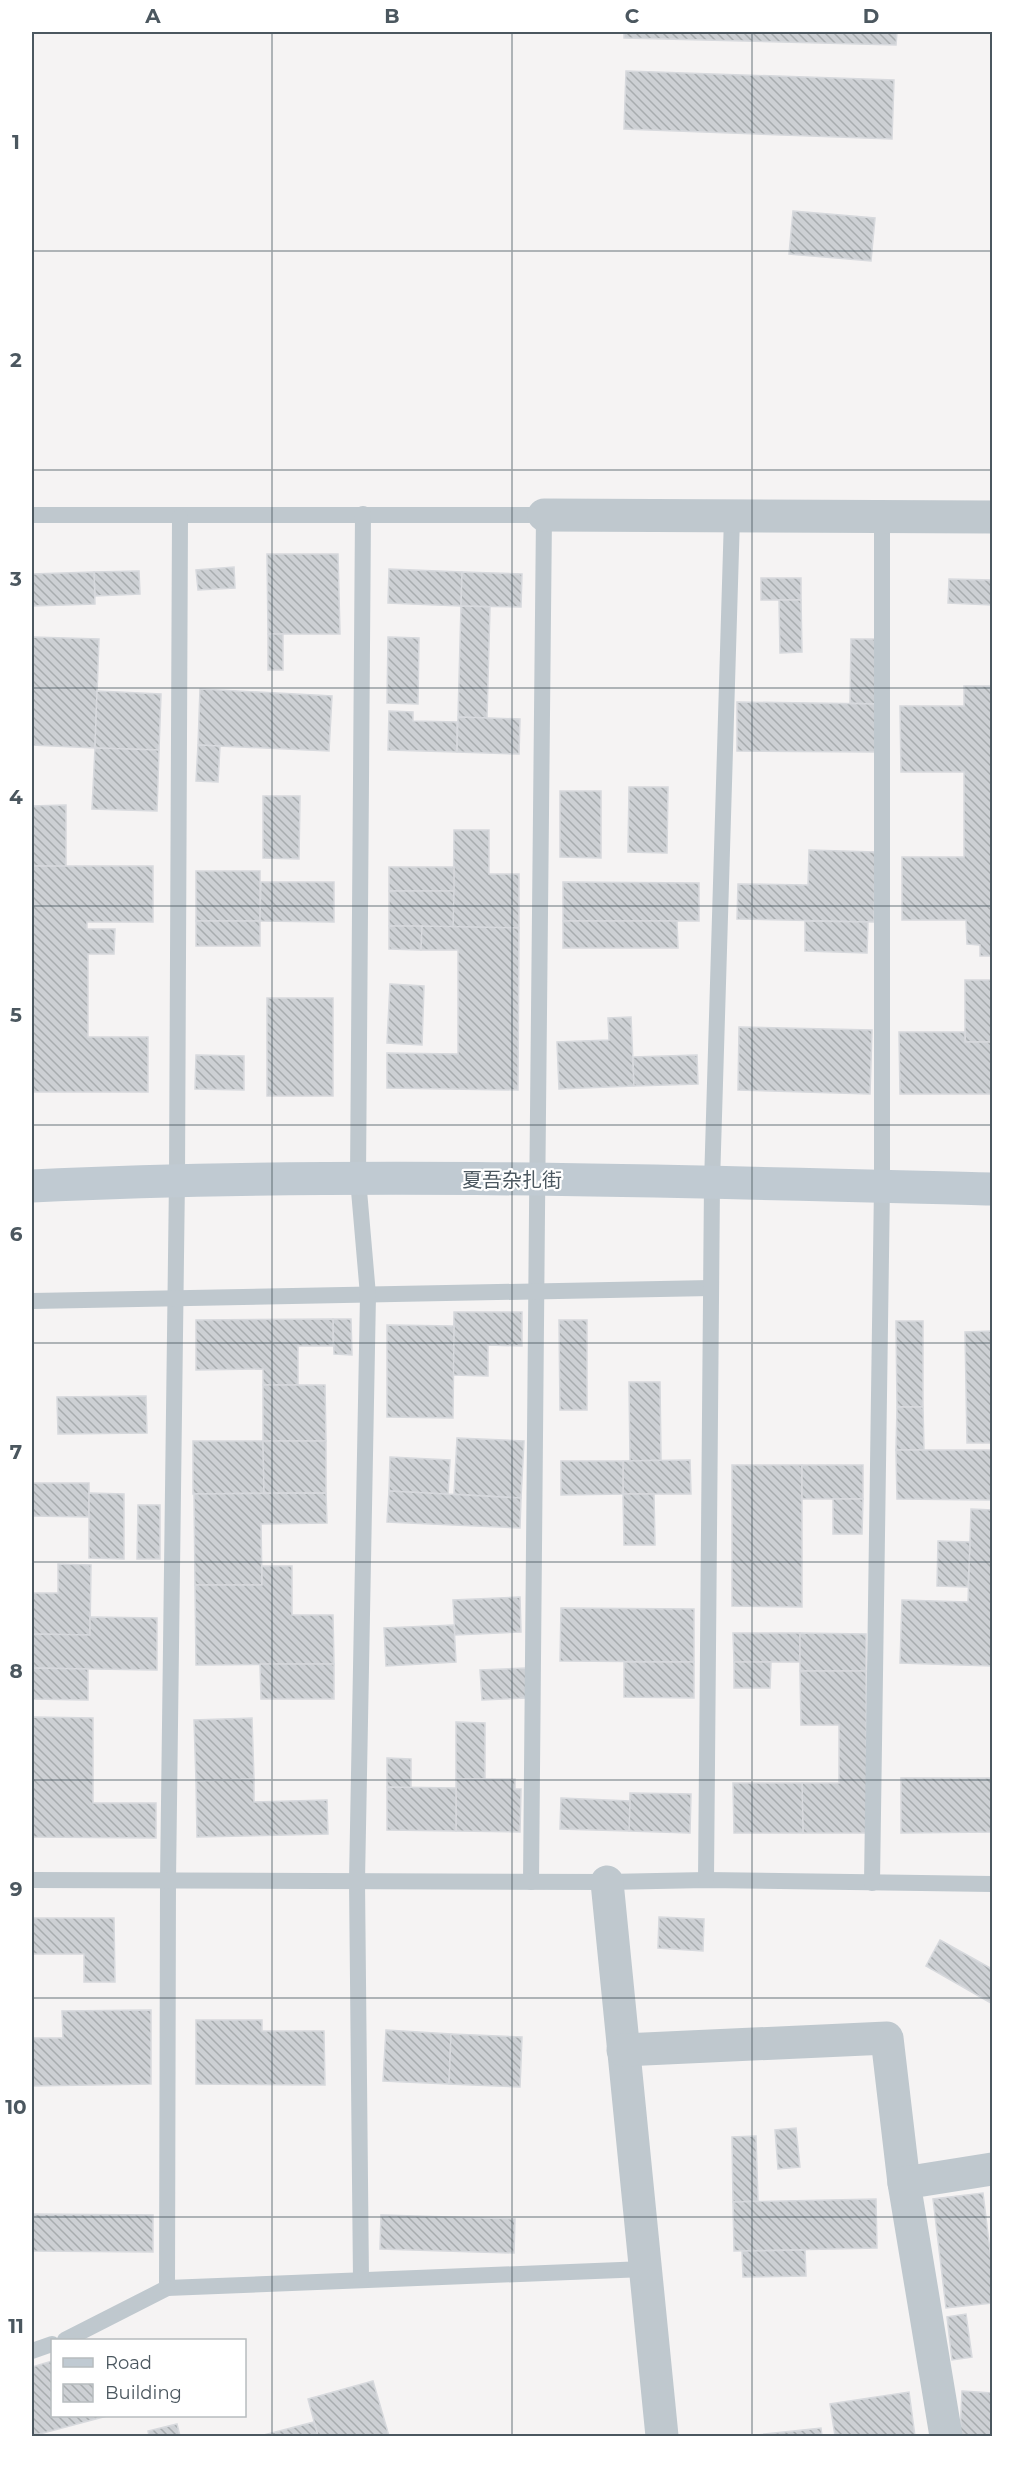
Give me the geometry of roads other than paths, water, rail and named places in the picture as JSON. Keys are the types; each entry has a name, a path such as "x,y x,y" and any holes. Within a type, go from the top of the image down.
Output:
{"main road":[{"name":"夏吾杂扎街","path":"32,1186 177,1179 536,1179 993,1189"}],"street":[{"path":"544,515 993,517"},
{"path":"607,1882 662,2436"},
{"path":"624,2050 887,2038 904,2183 946,2436"},
{"path":"904,2183 993,2169"}],"lane":[{"path":"361,2280 357,1881 368,1295 358,1179 363,514"},
{"path":"32,515 180,517 363,514 544,515 531,1882"},
{"path":"872,1883 882,1186 882,516"},
{"path":"167,2288 168,1881 176,1298 180,517"},
{"path":"706,1880 712,1183 732,517"},
{"path":"32,1301 711,1288"},
{"path":"32,1880 607,1882 706,1880 993,1884"},
{"path":"67,2339 167,2288 645,2269"},
{"path":"32,2350 51,2344"}]}
